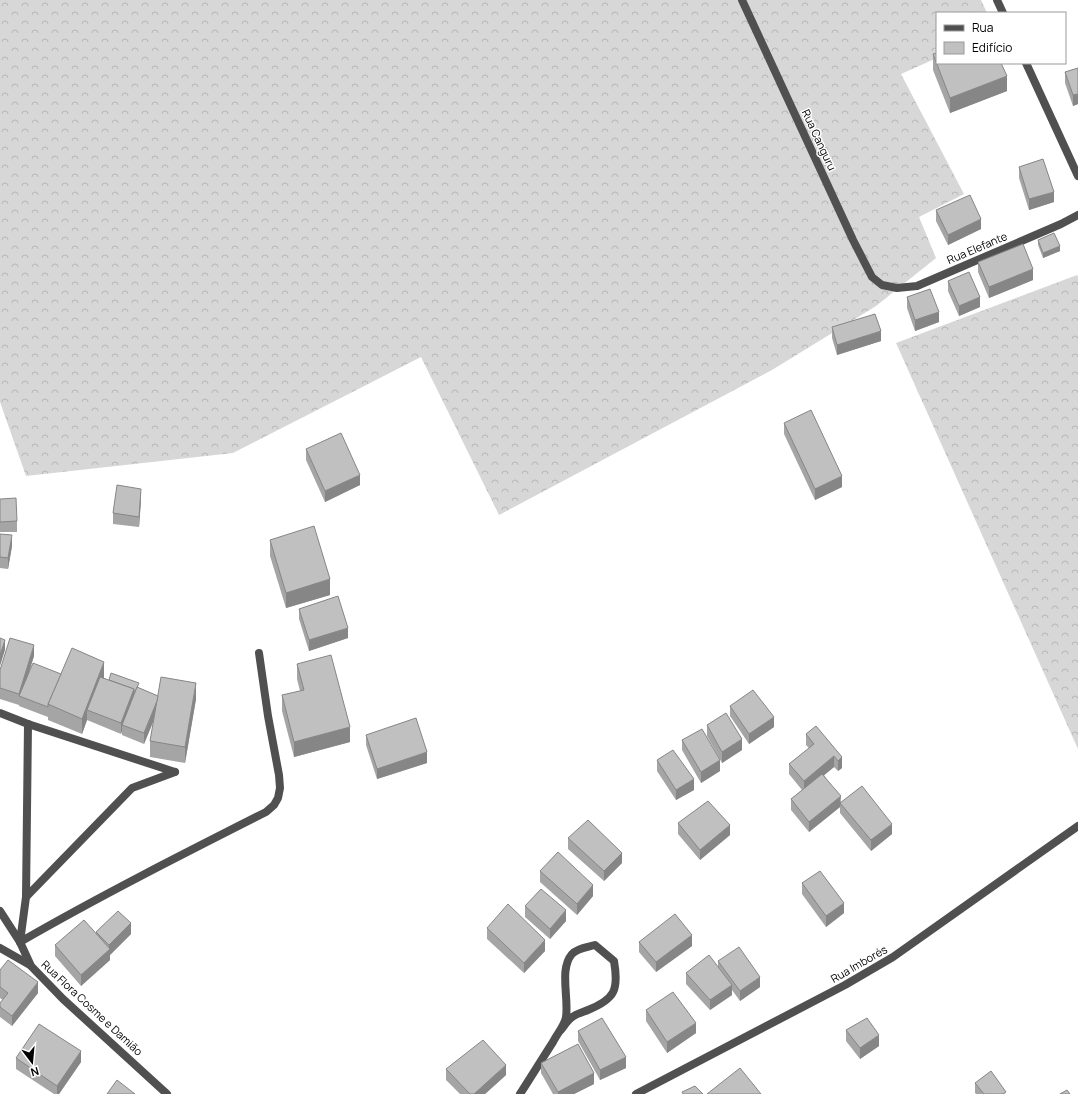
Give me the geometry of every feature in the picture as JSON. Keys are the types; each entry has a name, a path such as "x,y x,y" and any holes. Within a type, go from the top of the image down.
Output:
{"street":[{"name":"Rua Canguru","path":"742,0 853,240 872,277 882,285"},
{"path":"997,0 1003,12"},
{"path":"1026,64 1078,176"},
{"name":"Rua Elefante","path":"882,285 897,288 917,286 1078,216"},
{"path":"20,942 154,869 266,812 274,805 278,798 280,788 279,775 268,716 259,653"},
{"path":"0,714 175,772 132,788 26,897"},
{"path":"20,942 26,897 28,724"},
{"name":"Rua Imborés","path":"636,1094 845,985 893,957 1078,826"},
{"name":"Rua Flora Cosme e Damião","path":"0,911 20,942 31,966 62,999 168,1094"},
{"path":"520,1094 559,1032 566,1018 565,970 572,953 582,948 595,945 614,961 616,982 613,994 605,1002 572,1017 559,1032"},
{"path":"0,948 31,966"}],"green space":[{"path":"0,0 981,0 987,12 936,12 936,58 901,74 964,194 919,217 936,258 876,306 772,370 499,515 421,357 233,453 26,476 0,402"},
{"path":"1077,275 1078,277 1078,749 896,343"}],"building":[{"path":"936,53 936,62 933,54"},
{"path":"937,64 1001,64 1007,76 950,98"},
{"path":"1078,68 1078,94 1073,95 1065,72"},
{"path":"1043,159 1054,192 1029,199 1019,167"},
{"path":"970,195 981,219 948,235 936,210"},
{"path":"1054,233 1060,246 1043,253 1038,240"},
{"path":"1023,244 1033,269 989,287 978,262"},
{"path":"969,272 980,297 959,306 948,281"},
{"path":"930,289 939,312 915,320 907,297"},
{"path":"875,314 881,331 837,345 832,327"},
{"path":"811,410 842,476 815,489 784,423"},
{"path":"341,433 360,475 325,491 306,449"},
{"path":"117,485 141,489 139,517 113,513"},
{"path":"16,498 17,521 0,522 0,499"},
{"path":"314,526 330,579 286,593 270,540"},
{"path":"0,534 12,535 8,558 0,557"},
{"path":"338,596 348,628 309,640 299,609"},
{"path":"0,638 5,640 0,655"},
{"path":"10,638 34,645 19,694 0,688 0,670"},
{"path":"72,648 104,662 82,719 48,704"},
{"path":"331,655 350,727 294,742 282,695 304,690 297,664"},
{"path":"33,663 61,674 48,707 19,696"},
{"path":"111,673 139,683 135,692 134,689 109,680"},
{"path":"100,677 134,689 121,723 87,710"},
{"path":"161,677 196,683 185,747 150,741"},
{"path":"137,687 158,696 144,733 122,725"},
{"path":"753,690 774,717 749,734 730,706"},
{"path":"726,713 742,739 722,752 707,725"},
{"path":"416,718 427,752 377,769 366,735"},
{"path":"816,726 842,757 838,761 834,756 804,781 789,764 814,744 806,734"},
{"path":"702,729 720,760 701,772 682,740"},
{"path":"673,750 694,779 676,790 657,760"},
{"path":"822,774 841,796 809,822 791,799"},
{"path":"862,786 892,824 871,840 840,803"},
{"path":"708,801 730,825 700,850 678,823"},
{"path":"588,820 622,853 604,871 568,838"},
{"path":"558,852 593,885 577,904 540,871"},
{"path":"820,871 844,903 826,916 802,883"},
{"path":"541,889 566,910 550,929 525,906"},
{"path":"508,904 545,940 524,963 487,928"},
{"path":"118,911 131,923 109,945 96,932"},
{"path":"675,914 692,935 656,962 639,942"},
{"path":"84,920 110,949 81,975 55,945"},
{"path":"739,947 760,977 740,991 718,961"},
{"path":"709,955 732,985 710,1000 686,973"},
{"path":"8,960 38,982 12,1016 0,1007 0,1003 8,993 0,987 0,970"},
{"path":"673,992 696,1023 667,1042 646,1010"},
{"path":"602,1018 626,1057 600,1070 578,1031"},
{"path":"867,1018 879,1035 860,1048 846,1030"},
{"path":"39,1024 81,1051 57,1086 16,1058"},
{"path":"483,1040 506,1065 474,1094 470,1094 446,1069"},
{"path":"578,1044 594,1073 558,1092 541,1063"},
{"path":"740,1068 761,1094 707,1094"},
{"path":"991,1071 1006,1092 1003,1094 984,1094 975,1083"},
{"path":"117,1080 135,1094 107,1094"},
{"path":"695,1086 703,1094 683,1094 682,1092"},
{"path":"1067,1090 1070,1094 1060,1094"}]}
